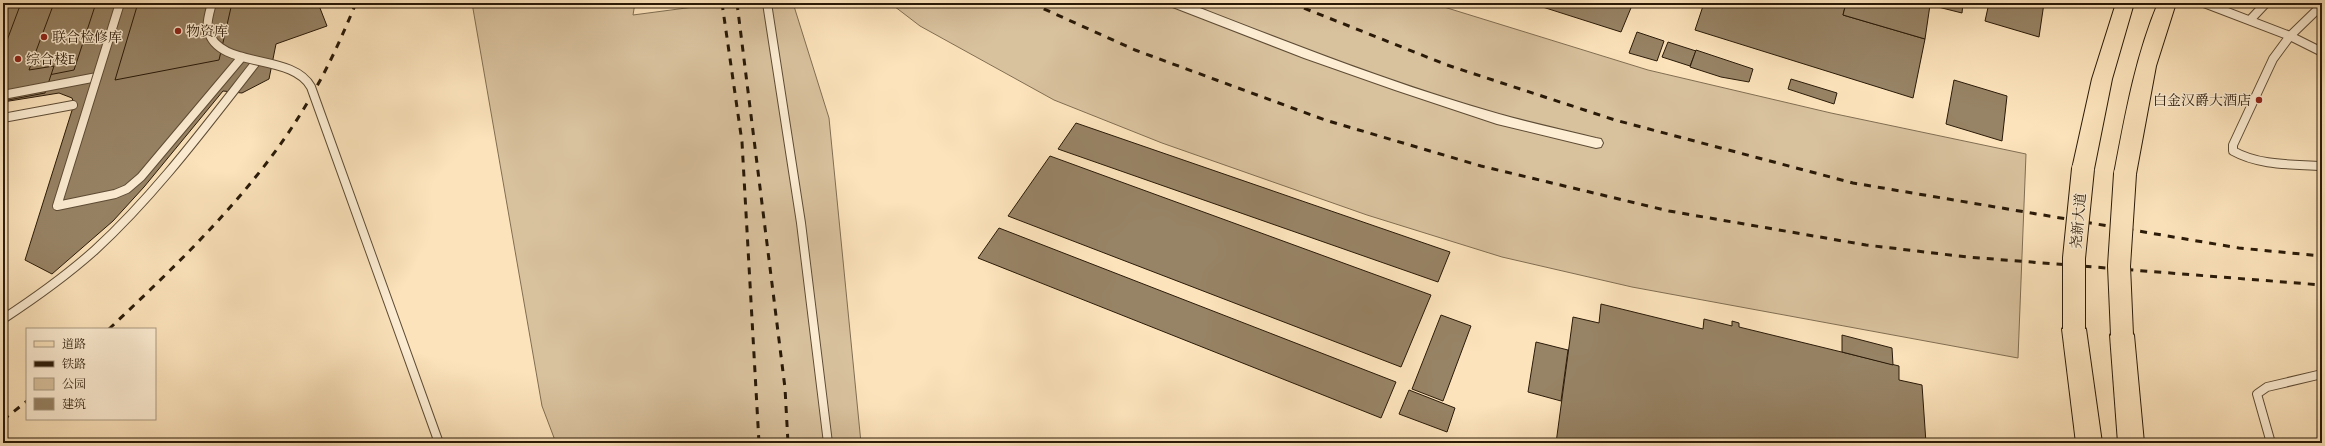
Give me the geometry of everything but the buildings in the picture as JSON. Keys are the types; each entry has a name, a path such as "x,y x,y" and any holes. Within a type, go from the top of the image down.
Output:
{"main road":[{"name":"尧新大道","path":"2089,443 2074,329 2074,258 2083,169 2102,79 2125,3"},
{"path":"2130,443 2122,335 2119,266 2125,174 2139,88 2159,19 2166,3"}],"street":[{"path":"1175,3 1309,55 1400,87 1497,119 1596,143"}],"lane":[{"path":"120,3 57,206 115,194 126,189 141,176 242,57"},
{"path":"212,3 208,32 213,42 225,50 242,57 297,72 306,77 311,87 439,443"},
{"path":"767,3 789,133 821,370 828,443"},
{"path":"2204,3 2290,36 2322,52"},
{"path":"2250,20 2266,3"},
{"path":"2322,5 2290,36 2273,59 2233,145 2233,151 2241,156 2255,160 2322,166"},
{"path":"3,319 48,288 123,223 158,184 257,61"},
{"path":"3,95 97,78"},
{"path":"3,118 73,105"},
{"path":"2271,443 2256,394 2266,387 2322,374"}],"green space":[{"path":"472,3 635,3 633,15 724,3 793,3 829,118 861,443 556,443 542,406"},
{"path":"890,3 1431,3 1648,70 1831,113 2026,154 2018,358 1632,287 1502,257 1367,215 1162,143 1054,100 920,26"}],"railway":[{"path":"110,328 193,247 246,189 270,158 293,126 319,82 336,49 356,3"},
{"path":"722,3 742,142 759,443"},
{"path":"737,3 785,388 788,443"},
{"path":"1031,3 1135,50 1325,120 1481,166 1669,211 1866,245 1967,257 2322,285"},
{"path":"1291,3 1447,65 1615,120 1853,183 2239,248 2322,256"},
{"path":"3,420 26,402"}],"place":[{"name":"物资库","path":"178,31"},
{"name":"联合检修库","path":"44,37"},
{"name":"综合楼E","path":"18,59"},
{"name":"白金汉爵大酒店","path":"2259,100"}]}
